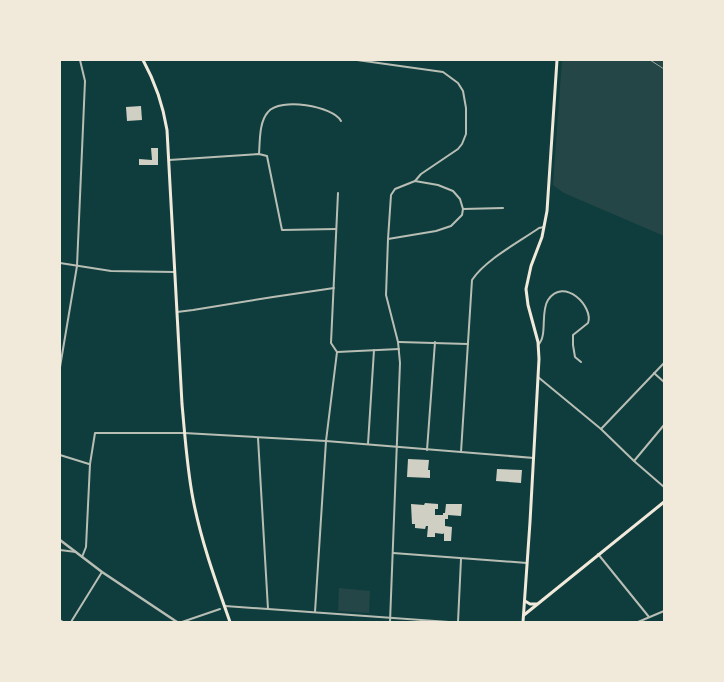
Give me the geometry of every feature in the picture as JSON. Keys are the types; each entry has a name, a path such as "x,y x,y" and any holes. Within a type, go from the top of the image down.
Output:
{"main road":[{"path":"143,60 152,76 162,106 167,130 184,433 193,499 207,552 230,622"},
{"path":"524,622 538,377 538,345 528,306 526,288 529,271 545,226 549,196 557,60"},
{"path":"524,615 664,502"},
{"path":"525,601 530,604 537,604"}],"street":[{"path":"60,367 77,266 85,81 80,60"},
{"path":"357,60 443,72 458,83 463,91 466,108 466,134 458,149 421,174 415,181 396,189 391,195 386,295 398,342 400,363 390,622"},
{"path":"259,154 264,118 273,108 283,104 303,104 334,113 342,122"},
{"path":"169,160 259,154 267,156 282,230 336,229"},
{"path":"388,238 451,226 462,215 464,208 460,199 453,191 438,185 415,181"},
{"path":"316,612 326,441 337,352 331,343 338,193"},
{"path":"464,208 503,208"},
{"path":"461,452 472,280 476,274 509,248 539,228 545,226"},
{"path":"60,263 111,271 175,272"},
{"path":"177,312 334,288"},
{"path":"538,345 541,342 545,308 548,300 559,292 572,292 579,298 589,316 588,323 577,330 573,335 575,357 581,362"},
{"path":"398,342 468,344"},
{"path":"427,450 435,342"},
{"path":"337,352 399,349"},
{"path":"368,444 374,350"},
{"path":"601,429 664,363"},
{"path":"654,373 664,382"},
{"path":"538,377 601,429 664,487"},
{"path":"634,461 664,425"},
{"path":"82,557 86,547 90,464 95,433 184,433 326,441 534,458"},
{"path":"258,438 268,609"},
{"path":"60,455 90,464"},
{"path":"60,540 102,572 177,622"},
{"path":"60,550 76,552"},
{"path":"393,553 528,563"},
{"path":"598,554 649,617"},
{"path":"458,622 461,559"},
{"path":"71,622 102,572"},
{"path":"225,606 450,622"},
{"path":"182,622 220,608"},
{"path":"638,622 664,611"}],"shaded area":[{"path":"562,60 664,60 664,236 564,193 553,185"},
{"path":"339,588 370,591 369,613 338,611"}],"building":[{"path":"141,106 142,120 127,121 126,107"},
{"path":"151,148 158,148 158,165 139,165 139,159 152,160"},
{"path":"408,459 429,460 428,470 430,470 430,478 407,477"},
{"path":"497,469 522,470 521,483 496,481"},
{"path":"425,503 438,504 438,509 435,509 435,515 443,515 443,513 445,513 446,504 462,504 461,516 448,515 448,519 445,519 445,526 452,527 451,541 444,541 444,533 435,533 435,537 427,537 428,526 426,526 425,529 415,528 415,524 412,524 411,504 424,505"}],"railway":[{"path":"650,60 664,69"}]}
